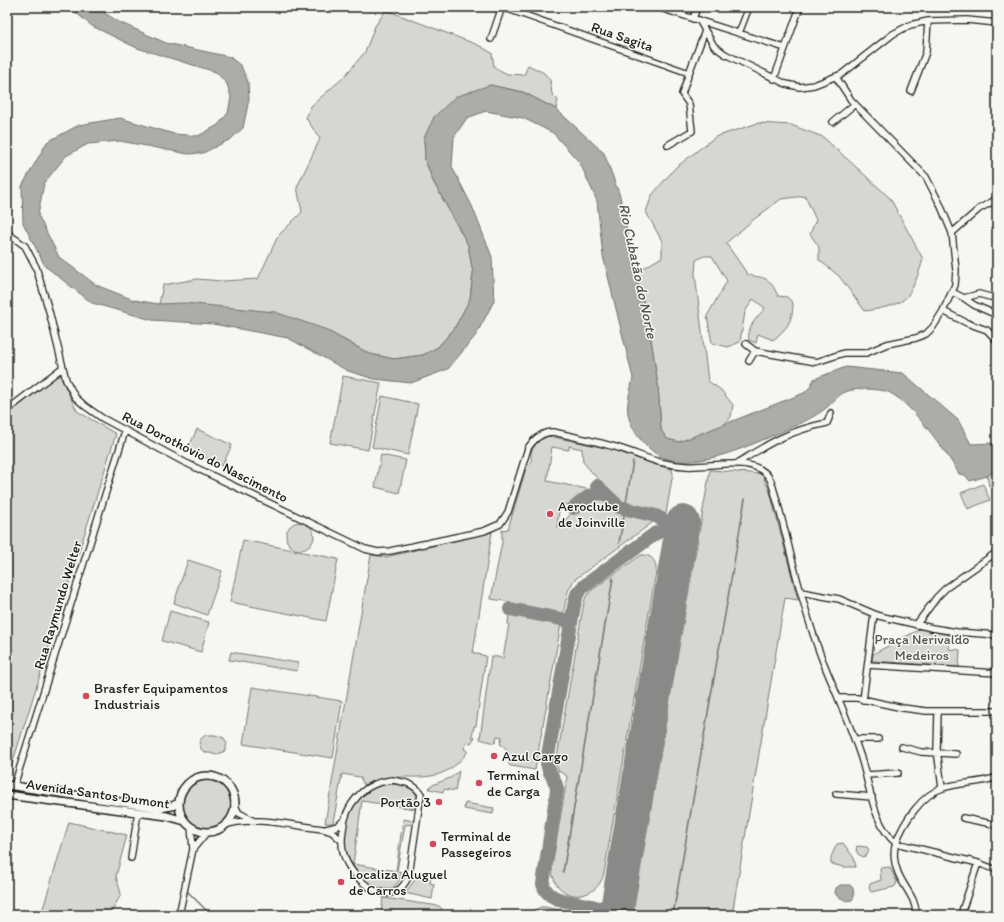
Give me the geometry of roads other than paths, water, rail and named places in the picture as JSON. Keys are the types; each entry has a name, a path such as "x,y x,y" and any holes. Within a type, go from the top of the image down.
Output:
{"main road":[{"path":"208,776 224,782 231,792 234,804 230,819 225,825 217,830 207,832 191,827 185,821 180,813 179,803 180,794 188,784 199,777 208,776"},
{"name":"Avenida Santos Dumont","path":"10,786 160,808 179,803"},
{"name":"Avenida Santos Dumont","path":"7,795 138,812 172,817 185,821"}],"street":[{"path":"491,39 502,7"},
{"name":"Rua Sagita","path":"502,7 689,73"},
{"path":"657,7 785,48"},
{"path":"697,7 696,19 719,50 774,79 786,84 800,87 814,84 836,76 850,68 899,30 917,23 928,21 967,20 997,23"},
{"path":"739,33 749,7"},
{"path":"774,79 800,7"},
{"path":"911,91 926,52 928,21"},
{"path":"668,145 692,131 689,104 682,94 705,32"},
{"path":"746,344 755,351 816,362 844,353 866,353 887,344 922,337 930,331 943,311 955,286 956,270 952,233 944,211 926,177 855,104 844,90 836,76"},
{"path":"833,122 855,104"},
{"path":"952,233 979,209 997,199"},
{"name":"Rua Dorothóvio do Nascimento","path":"7,233 25,246 36,267 49,311 62,368 68,386 79,402 95,414 124,431 209,474 371,551 390,551 484,531 498,525 502,522 508,512 528,448 534,440 545,433 553,432 604,444 665,464 692,467 736,464"},
{"path":"952,292 997,316"},
{"path":"964,298 979,294 990,297 997,296"},
{"path":"943,311 967,323 987,330 997,341"},
{"path":"749,361 755,351"},
{"path":"7,410 62,368"},
{"path":"736,464 766,444 799,430 827,424 831,412"},
{"name":"Rua Raymundo Welter","path":"10,786 124,431"},
{"path":"736,464 760,468 769,476 801,592 822,657 839,698 867,775 880,824 888,838 896,843 978,862 997,870"},
{"path":"916,625 937,597 946,588 997,552"},
{"path":"801,592 839,599 874,614 916,625 947,631 997,634"},
{"path":"863,700 874,614"},
{"path":"868,665 997,673"},
{"path":"839,698 863,700 903,708 938,712 997,710"},
{"path":"938,712 937,753 942,788"},
{"path":"854,739 878,739"},
{"path":"902,747 921,752 956,754"},
{"path":"867,775 898,773"},
{"path":"916,915 915,904 900,878 895,857 896,843 911,815 920,803 942,788 983,782 997,778"},
{"path":"392,780 413,785 421,794 409,874 407,881 398,890 380,893 365,886 348,864 341,840 346,812 354,800 366,788 373,784 392,780"},
{"path":"836,794 872,797"},
{"path":"234,804 239,813 254,820"},
{"path":"131,858 138,812"},
{"path":"963,818 997,825"},
{"path":"225,825 241,821 254,820 323,829 332,832 341,840"},
{"path":"323,829 338,826 344,820"},
{"path":"179,915 193,849 191,827"},
{"path":"193,849 207,832"},
{"path":"962,911 978,862"}],"waterway":[{"path":"626,503 633,461"},
{"path":"673,915 745,499"},
{"path":"619,543 624,516"},
{"path":"563,872 613,578"},
{"path":"188,892 211,915"}],"place":[{"name":"Aeroclube de Joinville","path":"550,514"},
{"name":"Brasfer Equipamentos Industriais","path":"86,696"},
{"name":"Azul Cargo","path":"494,756"},
{"name":"Terminal de Carga","path":"479,783"},
{"name":"Portão 3","path":"439,802"},
{"name":"Terminal de Passegeiros","path":"433,844"},
{"name":"Localiza Aluguel de Carros","path":"341,882"}],"water label":[{"name":"Rio Cubatão do Norte","path":"638,271"}],"park label":[{"name":"Praça Nerivaldo Medeiros","path":"922,648"}]}
